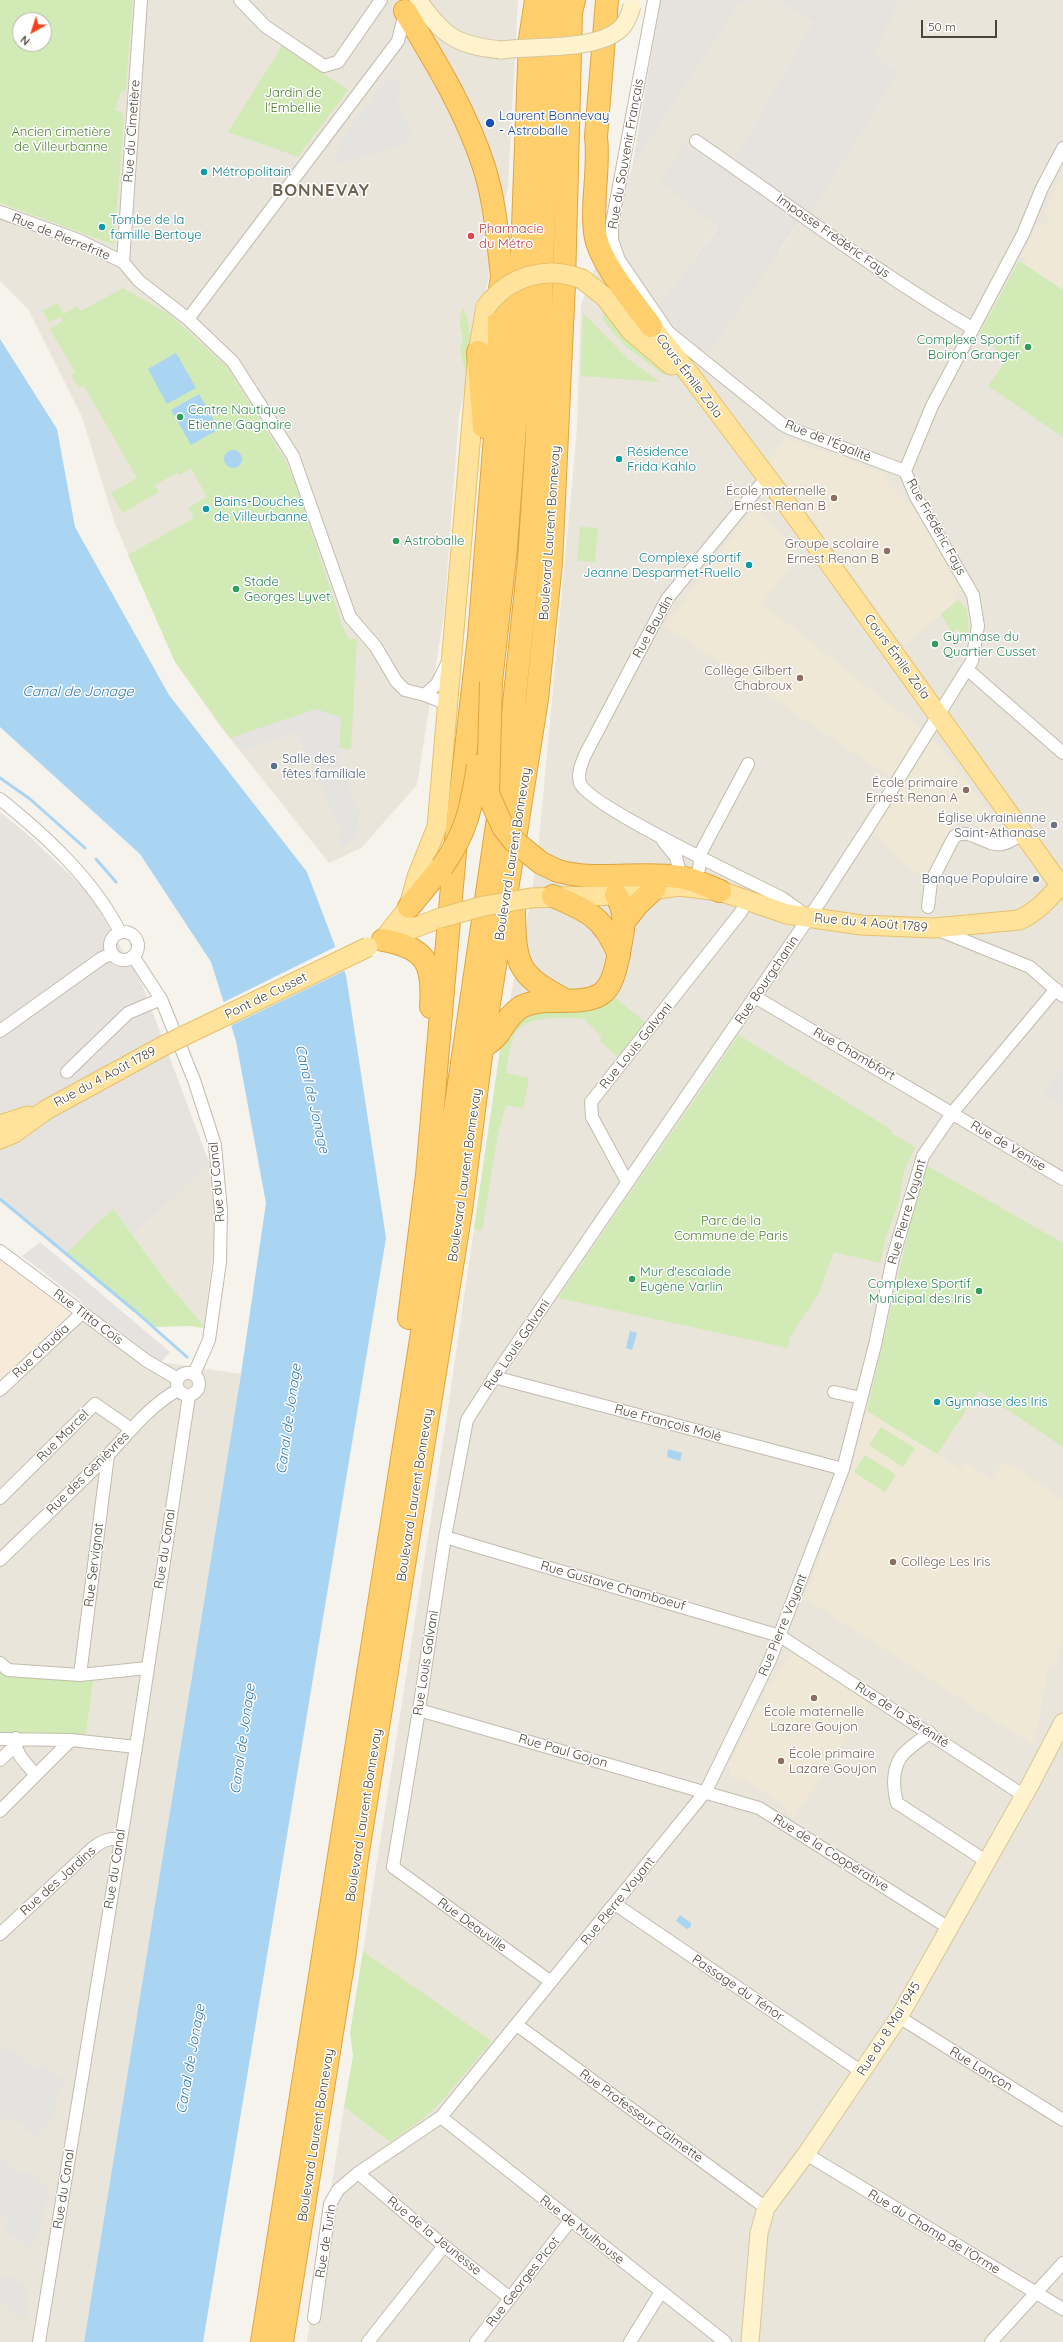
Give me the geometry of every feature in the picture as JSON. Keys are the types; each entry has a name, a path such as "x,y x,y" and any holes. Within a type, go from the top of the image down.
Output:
{"highway":[{"path":"409,907 448,875 460,839 468,821 491,682 506,547 516,414 530,39 536,0"},
{"name":"Boulevard Laurent Bonnevay","path":"262,2342 401,1465 500,804 529,560 538,437 548,70 553,0"},
{"name":"Boulevard Laurent Bonnevay","path":"282,2342 344,1958 357,1858 461,1210 482,1048 509,885 537,699 550,563 573,282 566,166 574,0"},
{"path":"573,282 577,186 594,0"},
{"path":"607,0 596,137 598,153 595,236 600,254 651,326"},
{"path":"598,153 603,136 630,2"},
{"path":"407,4 450,87 484,167 497,222 511,398 516,414"},
{"path":"448,875 479,629 499,387 499,296 502,276"},
{"path":"401,1465 396,1420 426,1175 453,801 482,468 484,416 478,352"},
{"path":"491,682 488,794 503,827 514,841 541,863 558,871 578,877 652,875 682,872 720,891"},
{"path":"509,885 514,908 516,946 521,967 537,984 568,1001"},
{"path":"626,919 637,904 655,888"},
{"path":"482,1048 497,1036 505,1022 522,1007 530,1003 543,1001 586,1001 602,992 613,980 626,919 624,909 616,895"},
{"path":"553,896 581,907 601,922 608,931 619,955"},
{"path":"376,943 400,943 416,950 426,960 432,990 420,1155 426,1175"}],"main road":[{"path":"376,943 409,907 417,876 437,827 478,352 486,307 501,291 529,276 551,272 571,275 573,282"},
{"name":"Cours Émile Zola","path":"573,282 605,297 631,331 653,350 660,354 687,380 727,426 767,477 1062,885"},
{"name":"Cours Émile Zola","path":"651,326 688,359 727,426"},
{"path":"934,928 1019,920 1031,915 1062,885"},
{"name":"Rue du 4 Août 1789","path":"376,943 440,918 484,906 531,898 553,896 616,895 655,888 679,886 720,891 782,912 809,917 862,924 934,928"},
{"name":"Pont de Cusset","path":"165,1046 376,943"},
{"name":"Rue du 4 Août 1789","path":"0,1139 14,1133 46,1110 165,1046"},
{"name":"Rue du 4 Août 1789","path":"3,1121 46,1110"}],"street":[{"name":"Rue du Cimetière","path":"123,262 141,0"},
{"path":"240,0 265,26 324,66 338,62 381,0"},
{"name":"Rue du Souvenir Français","path":"654,0 615,206 612,240 619,260 654,314 688,359"},
{"path":"188,319 310,155 398,41 407,4 434,23 445,33 473,47 501,50 583,43 607,37 623,25 630,2"},
{"name":"Impasse Frédéric Fays","path":"696,141 814,222 856,255 972,328"},
{"name":"Rue Frédéric Fays","path":"939,715 968,670 974,654 978,626 973,595 916,497 905,471 932,406 1023,234 1042,188 1063,148"},
{"name":"Rue de Pierrefrite","path":"0,212 78,240 123,262"},
{"path":"123,262 139,281 188,319 233,362 293,456 350,617 376,647 396,681 405,690 425,695 448,704"},
{"name":"Rue de l'Égalité","path":"688,359 789,428 905,471"},
{"name":"Rue Baudin","path":"658,836 589,794 580,782 579,774 586,753 667,599 767,477"},
{"path":"425,695 437,684 446,668 452,646"},
{"path":"968,670 1063,753"},
{"name":"Rue Bourgchanin","path":"629,1181 755,997 764,980 809,917 939,715"},
{"path":"658,836 682,872 697,874 700,865 699,856 748,764"},
{"path":"0,799 33,826 79,871 113,918 120,932"},
{"path":"928,907 931,882 954,837 958,833 966,834 1000,845 1009,842 1024,832"},
{"path":"658,836 784,899 809,917"},
{"path":"682,872 681,851 688,851"},
{"name":"Rue Louis Galvani","path":"393,1867 419,1710 445,1537 468,1420 494,1377 629,1181 623,1175 592,1117 591,1102 741,912 747,901"},
{"name":"Rue du 4 Août 1789","path":"934,928 1030,967 1060,992"},
{"path":"120,932 130,933 136,939 138,948 134,956 125,960 115,957 112,954 111,941 120,932"},
{"path":"0,1031 102,958 112,954"},
{"name":"Rue du Canal","path":"134,956 161,999 194,1080 215,1145 221,1211 220,1262 209,1340 194,1374"},
{"name":"Rue Pierre Voyant","path":"358,2174 441,2117 706,1791 780,1636 843,1469 893,1258 917,1172 933,1138 953,1112 1060,992"},
{"name":"Rue Chambfort","path":"755,997 953,1112"},
{"path":"67,1072 128,1013 161,999"},
{"name":"Rue de Venise","path":"953,1112 1063,1179"},
{"name":"Rue Titta Coïs","path":"0,1251 178,1384"},
{"name":"Rue Claudia","path":"0,1390 82,1313"},
{"path":"182,1374 194,1374 200,1384 198,1390 189,1396 182,1394 178,1384 182,1374"},
{"name":"Rue François Molé","path":"494,1377 843,1469"},
{"name":"Rue des Genièvres","path":"0,1560 108,1455 130,1430 169,1395 178,1384"},
{"path":"834,1392 861,1398"},
{"name":"Rue du Canal","path":"39,2342 136,1747 189,1396"},
{"name":"Rue Marcel","path":"0,1498 95,1404 130,1430"},
{"name":"Rue Servignat","path":"80,1676 108,1455"},
{"name":"Rue Gustave Chamboeuf","path":"445,1537 780,1636"},
{"name":"Rue de la Sérénité","path":"780,1636 1024,1795"},
{"path":"0,1663 8,1670 80,1676 147,1668"},
{"name":"Rue Paul Gojon","path":"419,1710 706,1791"},
{"name":"Rue du 8 Mai 1945","path":"750,2342 759,2233 766,2208 806,2154 899,2018 1024,1795 1063,1722"},
{"path":"929,1732 921,1741 901,1757 897,1766 894,1792 897,1803 986,1861"},
{"path":"0,1739 15,1742 71,1740 136,1747"},
{"path":"0,1811 71,1740"},
{"path":"0,1760 15,1742"},
{"path":"15,1742 18,1754 36,1775"},
{"name":"Rue de la Coopérative","path":"706,1791 760,1808 949,1928"},
{"name":"Rue des Jardins","path":"0,1934 93,1848 103,1841 111,1838 120,1839"},
{"name":"Rue Deauville","path":"393,1867 552,1982"},
{"name":"Passage du Ténor","path":"615,1904 862,2072"},
{"name":"Rue Lançon","path":"899,2018 1063,2120"},
{"name":"Rue Professeur Calmette","path":"517,2025 766,2208"},
{"name":"Rue de Mulhouse","path":"441,2117 570,2221 725,2342"},
{"name":"Rue du Champ de l'Orme","path":"806,2154 1063,2309"},
{"name":"Rue de la Jeunesse","path":"358,2174 444,2246 510,2298"},
{"name":"Rue de Turin","path":"314,2318 330,2204 338,2190 358,2174"},
{"name":"Rue Georges Picot","path":"476,2342 570,2221"},
{"path":"368,2342 444,2246"},
{"path":"991,2342 1063,2263"},
{"path":"630,2342 661,2292"}],"shaded area":[{"path":"133,0 518,0 508,186 459,415 444,614 417,785 361,848 329,863 220,726 175,662 115,524 82,417 28,309 0,281 0,203 114,245 115,110 121,91 126,90"},
{"path":"659,0 750,0 746,6 740,3 632,168 657,21"},
{"path":"750,0 776,0 813,22 735,158 705,158 718,226 660,306 780,251 799,222 813,213 899,71 872,55 900,0 1063,0 1063,2342 307,2342 344,2107 390,2142 492,2041 363,1951 446,1422 501,1041 529,910 538,851 577,429 581,305 632,168 740,3 746,6"},
{"path":"776,0 900,0 873,55 899,71 813,213 799,222 709,353 673,324 659,306 718,227 660,182 685,144 705,158 735,158 813,22"},
{"path":"389,77 400,82 398,104 414,135 407,143 339,164 336,155 340,142"},
{"path":"1063,179 1063,290 1025,265 1028,260 1021,256 1039,222 1046,225 1051,215 1044,212 1060,180"},
{"name":"Groupe scolaire Ernest Renan B","path":"786,438 887,474 888,484 914,509 962,589 953,594 958,600 904,646 769,460"},
{"name":"Collège Gilbert Chabroux","path":"755,506 800,554 762,603 922,730 892,778 665,626"},
{"path":"316,709 341,718 338,758 359,812 357,830 353,839 343,849 338,838 341,830 297,732 244,750 230,738"},
{"path":"930,743 938,743 1000,827 995,836 959,816 928,879 900,861 874,831"},
{"path":"0,812 26,833 89,893 142,984 210,1165 133,1235 113,1208 66,1255 0,1199"},
{"path":"1063,1069 1063,1106 1043,1093"},
{"path":"210,1165 217,1224 204,1326 167,1282 133,1235"},
{"path":"40,1242 170,1352 161,1362 22,1256"},
{"path":"0,1260 70,1313 0,1379"},
{"path":"83,1302 161,1362 241,1374 84,2342 0,2342 0,1734 36,1732 62,1736 86,1734 94,1679 0,1667 0,1379"},
{"name":"Collège Les Iris","path":"867,1411 960,1469 965,1462 992,1480 1001,1465 1009,1463 1063,1499 1063,1642 1055,1667 1049,1664 1034,1746 805,1598 851,1471"},
{"name":"École primaire Lazare Goujon","path":"794,1653 869,1703 794,1818 785,1812 787,1807 743,1778 740,1782 730,1776 728,1767 758,1704 763,1707 767,1700 762,1697 791,1654"},
{"path":"6,2046 38,2071 44,2065 65,2082 59,2090 62,2093 52,2105 58,2110 37,2137 10,2116 4,2122 0,2119 0,2054"},
{"path":"0,2158 22,2176 26,2171 48,2187 40,2233 28,2248 4,2229 10,2221 0,2213"},
{"path":"10,2275 30,2291 24,2299 29,2303 27,2314 23,2320 0,2302 0,2276 6,2280"}],"green space":[{"name":"Ancien cimetière de Villeurbanne","path":"0,0 133,0 126,90 121,92 115,110 121,112 124,117 114,245 0,203"},
{"name":"Jardin de l'Embellie","path":"282,46 348,90 298,157 228,132"},
{"name":"Complexe Sportif Boiron Granger","path":"1019,261 1063,290 1063,437 988,386 1008,357 978,336"},
{"path":"123,288 169,314 227,367 284,458 298,490 342,625 349,639 357,639 351,749 339,748 341,718 316,709 230,738 175,662 128,555 194,518 188,508 207,497 191,468 180,475 178,472 155,485 159,492 122,513 111,493 137,478 84,386 79,388 71,375 75,372 50,329 63,321 60,317 49,322 43,311 57,303 64,314 77,306 81,311"},
{"path":"603,299 635,344 666,374 664,375 625,346 603,320"},
{"path":"462,308 466,313 468,320 470,339 470,374 467,378 460,350 463,337 460,325"},
{"path":"583,313 628,359 660,382 581,376"},
{"path":"580,527 598,528 595,562 577,561"},
{"path":"958,600 967,610 969,633 961,634 958,629 952,633 941,614"},
{"path":"612,995 646,1023 618,1057 600,1041 601,1036 584,1019 557,1018 536,1020 527,1023 515,1034 510,1048 506,1073 529,1078 523,1108 506,1105 498,1133 482,1231 474,1229 501,1045 521,1017 542,1010 578,1012 590,1009"},
{"name":"Parc de la Commune de Paris","path":"739,1035 892,1130 891,1133 915,1147 904,1171 899,1202 886,1236 880,1263 834,1252 818,1295 790,1337 788,1348 558,1298"},
{"name":"Complexe Sportif Municipal des Iris","path":"926,1165 1063,1243 1063,1447 979,1391 937,1454 867,1411 920,1181"},
{"path":"113,1208 167,1282 204,1326 203,1328 190,1326 154,1327 67,1253"},
{"path":"881,1427 915,1448 903,1467 869,1445"},
{"path":"865,1455 896,1475 885,1492 854,1472"},
{"path":"0,1667 94,1678 86,1734 84,1736 62,1736 36,1732 0,1734"},
{"path":"363,1951 492,2041 443,2100 424,2118 390,2142 344,2107 353,2056 350,2033"}],"water":[{"name":"Canal de Jonage","path":"0,339 57,429 75,527 169,695 307,872 346,975 386,1238 203,2342 84,2342 241,1374 266,1203 236,1041 211,962 140,854 0,727"},
{"path":"176,353 196,388 167,404 148,369"},
{"path":"199,394 219,429 191,445 171,410"},
{"path":"233,450 239,453 242,459 239,465 233,468 227,465 224,459 227,453"},
{"path":"630,1331 637,1333 632,1350 626,1348"},
{"path":"668,1449 682,1453 680,1461 667,1457"},
{"path":"680,1915 691,1923 691,1927 687,1929 676,1921"}],"pier":[{"path":"337,946 346,970 230,1026 222,1003"}],"waterway":[{"path":"0,778 30,799 85,848"},
{"path":"96,859 116,882"},
{"path":"0,1199 135,1311 187,1357"}],"place":[{"name":"Laurent Bonnevay - Astroballe","path":"490,123"},
{"name":"Métropolitain","path":"204,172"},
{"name":"Tombe de la famille Bertoye","path":"102,227"},
{"name":"Pharmacie du Métro","path":"471,236"},
{"name":"Complexe Sportif Boiron Granger","path":"1028,347"},
{"name":"Centre Nautique Etienne Gagnaire","path":"180,417"},
{"name":"Résidence Frida Kahlo","path":"619,459"},
{"name":"École maternelle Ernest Renan B","path":"834,498"},
{"name":"Bains-Douches de Villeurbanne","path":"206,509"},
{"name":"Astroballe","path":"396,541"},
{"name":"Groupe scolaire Ernest Renan B","path":"887,551"},
{"name":"Complexe sportif Jeanne Desparmet-Ruello","path":"749,565"},
{"name":"Stade Georges Lyvet","path":"236,589"},
{"name":"Gymnase du Quartier Cusset","path":"935,644"},
{"name":"Collège Gilbert Chabroux","path":"800,678"},
{"name":"Salle des fêtes familiale","path":"274,766"},
{"name":"École primaire Ernest Renan A","path":"966,790"},
{"name":"Église ukrainienne Saint-Athanase","path":"1054,825"},
{"name":"Banque Populaire","path":"1036,879"},
{"name":"Mur d'escalade Eugène Varlin","path":"632,1279"},
{"name":"Complexe Sportif Municipal des Iris","path":"979,1291"},
{"name":"Gymnase des Iris","path":"937,1402"},
{"name":"Collège Les Iris","path":"893,1562"},
{"name":"École maternelle Lazare Goujon","path":"814,1698"},
{"name":"École primaire Lazare Goujon","path":"781,1761"}],"district":[{"name":"BONNEVAY","path":"321,191"}]}
